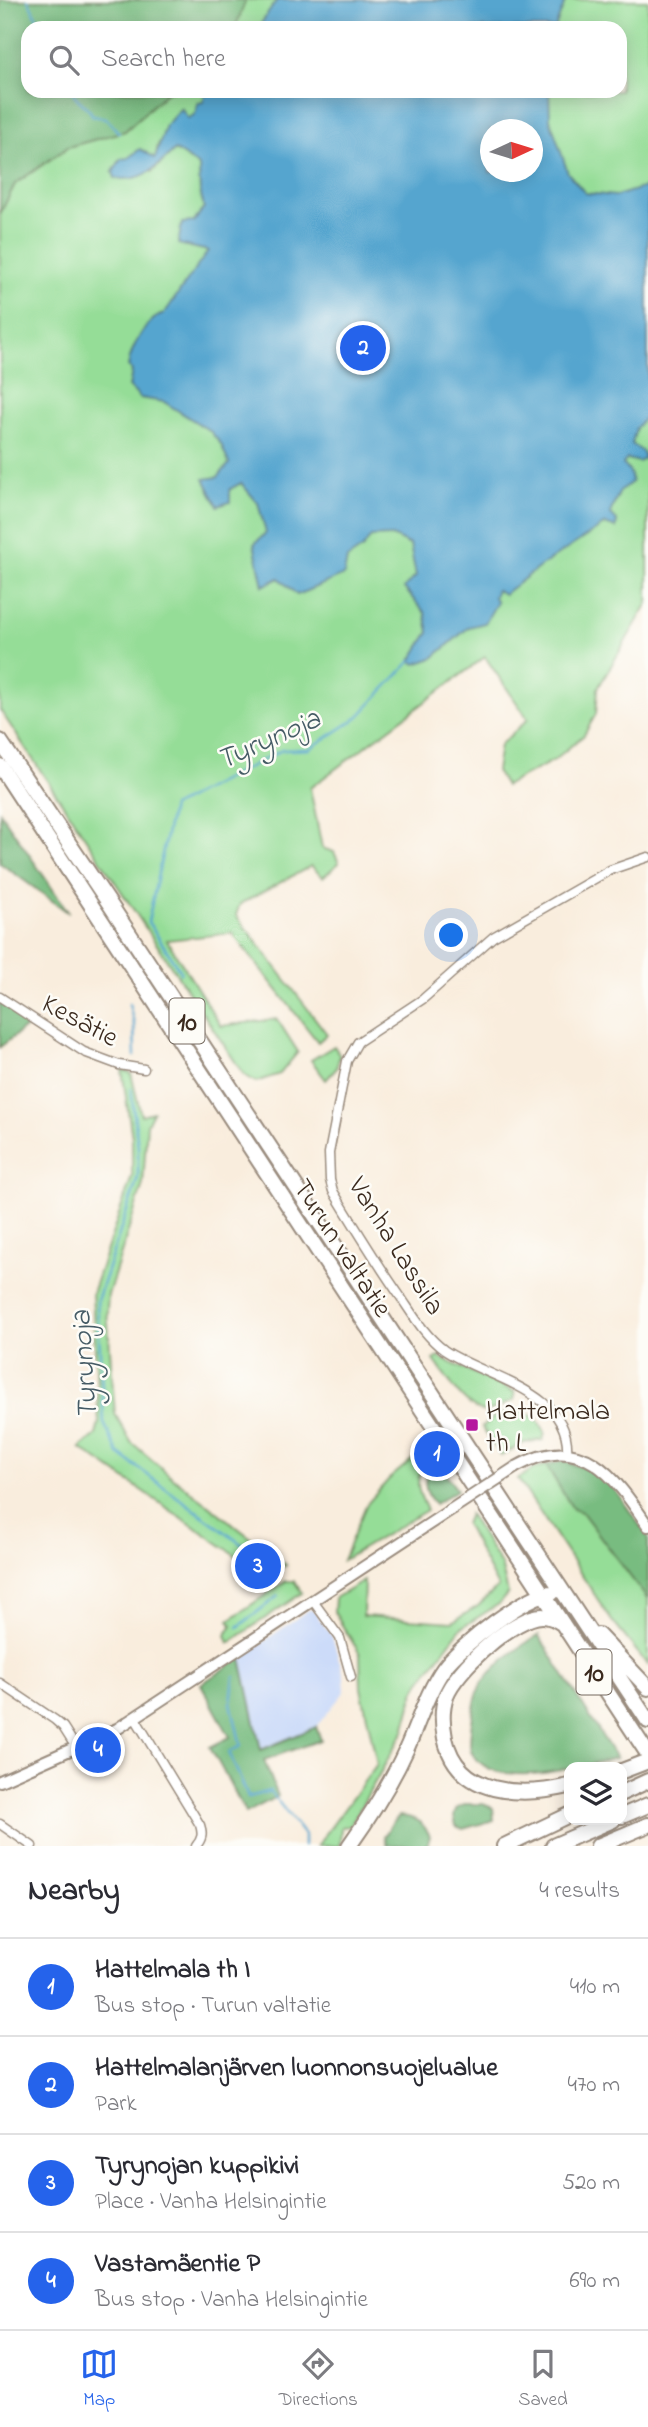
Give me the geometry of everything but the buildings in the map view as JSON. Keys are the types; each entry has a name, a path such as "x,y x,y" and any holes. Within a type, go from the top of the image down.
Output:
{"highway":[{"name":"Turun valtatie","path":"0,741 648,1721"},
{"name":"Turun valtatie","path":"0,766 564,1625 645,1760"},
{"path":"516,1554 523,1578 524,1603"},
{"path":"349,1846 379,1804 394,1776 443,1668 480,1635 542,1593 557,1594 569,1600"},
{"path":"564,1625 548,1617 535,1617 489,1645 455,1678 447,1692 442,1710 442,1726 452,1757 461,1769 485,1785 502,1791 521,1793 564,1787"},
{"path":"579,1617 648,1688"},
{"path":"627,1768 645,1760"},
{"path":"627,1791 648,1781"},
{"path":"627,1814 648,1805"},
{"path":"504,1846 564,1817"},
{"path":"553,1846 601,1825"},
{"path":"598,1846 648,1825"}],"street":[{"name":"Vanha Lassila","path":"567,1454 563,1426 548,1406 531,1394 448,1352 422,1329 334,1191 330,1180 329,1153 347,1061 358,1042 423,999 493,937 610,870 648,857"},
{"name":"Kesätie","path":"0,997 84,1052 119,1065 144,1069"},
{"path":"0,1781 76,1749 135,1717 516,1467 539,1456 567,1454 592,1460 624,1489 648,1526"},
{"path":"313,1601 340,1638 351,1677"},
{"path":"0,1683 55,1720 63,1727 76,1749"},
{"path":"135,1717 200,1825 203,1832 196,1846"},
{"path":"0,1824 32,1846"}],"shaded area":[{"path":"308,1610 313,1610 332,1636 344,1676 345,1691 316,1727 261,1751 241,1658"}],"green space":[{"path":"0,0 648,0 648,603 598,688 596,714 584,735 553,761 505,786 496,771 500,745 528,719 485,657 310,788 322,848 334,852 339,863 323,877 311,866 240,904 236,915 327,1034 318,1042 232,933 167,940 221,1026 277,1019 298,1052 280,1074 256,1082 244,1075 0,710 0,214 15,184 68,147 125,131 160,98 627,98 627,21 21,21 21,98 25,98 0,158","holes":["180,110 220,172 200,192 199,166 175,150 152,172 113,172 121,159 155,159 158,145"]},
{"path":"0,0 246,0 238,21 21,21 21,98 160,98 125,131 68,147 15,184 0,214"},
{"path":"0,812 69,913 0,863"},
{"path":"0,1001 29,1025 0,1047"},
{"path":"334,1046 340,1055 336,1069 326,1080 311,1060"},
{"path":"122,1070 131,1073 141,1115 153,1112 147,1124 143,1184 108,1295 115,1414 131,1442 286,1565 266,1576 80,1448 96,1435 99,1423 92,1293 132,1176 132,1138"},
{"path":"438,1357 515,1392 514,1400 488,1411 473,1407 434,1360"},
{"path":"516,1410 537,1420 545,1432 543,1440 524,1443 501,1456 482,1427 495,1416"},
{"path":"420,1453 425,1460 418,1485 427,1510 343,1560 366,1505 389,1479"},
{"path":"436,1460 457,1490 435,1504 425,1482 431,1465"},
{"path":"561,1461 589,1469 610,1483 648,1537 648,1600 582,1512 573,1509 546,1465"},
{"path":"546,1465 573,1509 582,1512 648,1600 648,1665 612,1621 518,1479 533,1469"},
{"path":"469,1514 501,1565 508,1593 499,1604 461,1628 415,1690 404,1731 350,1826 341,1827 340,1844 317,1846 377,1764 361,1688 360,1654 334,1612 335,1598 364,1581 363,1616 452,1622 478,1606 498,1587 465,1524"},
{"path":"286,1581 294,1581 302,1593 229,1643 226,1635 232,1625 229,1620"},
{"path":"539,1635 616,1758 598,1762 564,1762 564,1770 520,1774 490,1769 472,1754 470,1737 479,1688 494,1668"},
{"path":"241,1658 261,1750 316,1727 321,1740 264,1760 278,1796 246,1813 210,1747 230,1737 201,1684"},
{"path":"466,1804 483,1804 493,1808 494,1820 463,1829 456,1826 454,1816 457,1808"},
{"path":"399,1816 414,1819 424,1827 430,1836 427,1846 386,1845 384,1837"}],"water":[{"path":"277,0 566,0 558,21 263,21"},
{"path":"204,98 549,98 550,119 568,173 585,193 616,196 648,186 648,414 636,428 632,444 643,452 645,458 639,462 627,459 623,464 630,472 632,482 620,491 610,513 617,521 616,528 605,524 504,594 497,590 494,597 497,602 485,623 469,627 433,658 416,664 411,661 429,632 425,613 404,588 416,576 410,545 392,536 371,537 363,548 347,559 344,575 297,595 279,578 263,586 254,544 266,533 258,503 241,483 230,489 230,502 218,506 204,479 218,477 229,464 221,444 210,431 164,402 140,398 129,387 132,371 128,366 140,335 151,322 164,314 208,251 178,244 182,223 194,222 204,207 200,192 199,166 175,150 155,168 141,176 115,178 113,172 121,159 128,158 140,149 155,158 166,125 181,108 188,118 195,114 198,103 203,102"}],"waterway":[{"path":"28,0 38,21"},
{"path":"77,98 93,116 106,118 119,133"},
{"name":"Tyrynoja","path":"180,973 148,922 172,807 282,750 309,749 357,718 411,661"},
{"path":"129,1004 134,1024 135,1056"},
{"name":"Tyrynoja","path":"131,1089 138,1147 138,1177 97,1301 104,1423 118,1453 271,1566"},
{"path":"238,1627 278,1596"},
{"name":"Tyrynoja","path":"234,1677 231,1703 241,1746 229,1752 248,1797 270,1791 304,1835 304,1846"}],"place":[{"name":"Hattelmalanjärven luonnonsuojelualue","path":"363,348"},
{"name":"Hattelmala th L","path":"472,1425"},
{"name":"Hattelmala th I","path":"437,1454"},
{"name":"Tyrynojan kuppikivi","path":"258,1566"},
{"name":"Vastamäentie P","path":"98,1750"}]}
